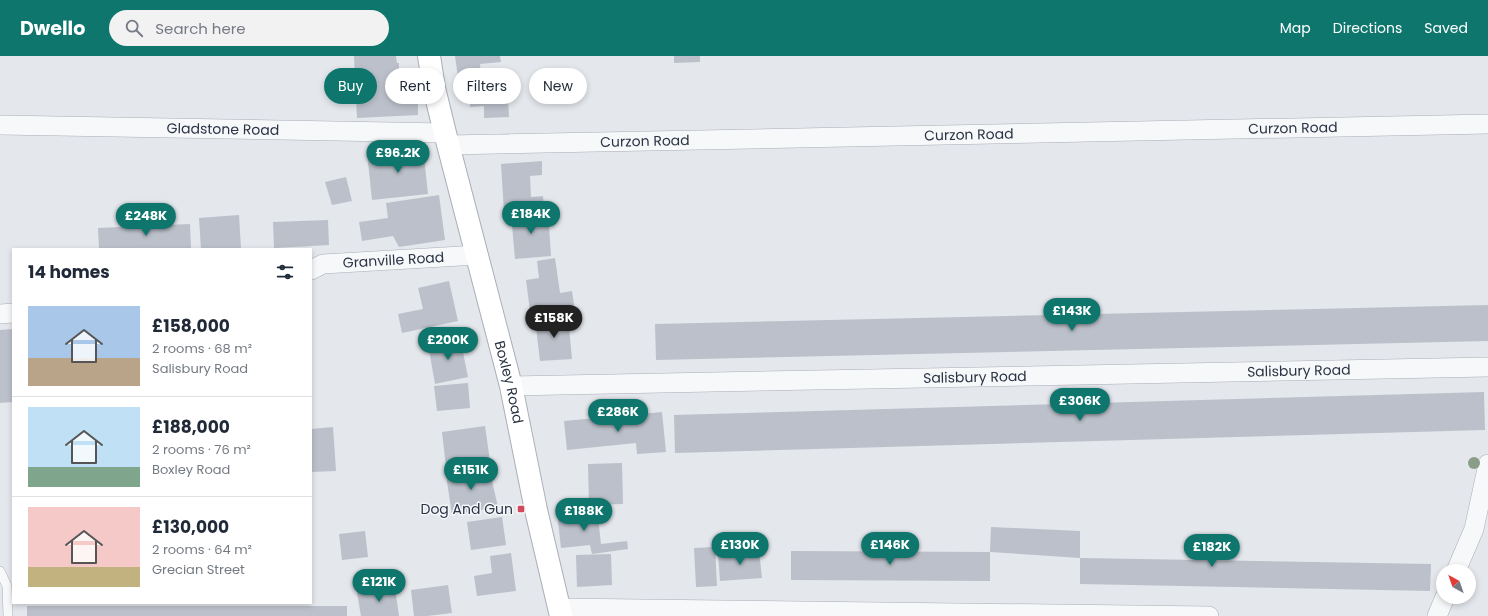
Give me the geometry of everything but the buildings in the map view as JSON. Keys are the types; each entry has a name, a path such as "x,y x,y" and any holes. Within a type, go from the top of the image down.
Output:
{"street":[{"name":"Boxley Road","path":"429,56 434,88 511,386 536,510 560,612"},
{"name":"Curzon Road","path":"447,139 1488,124"},
{"name":"Gladstone Road","path":"0,125 447,139"},
{"name":"Granville Road","path":"312,270 323,264 478,254"},
{"path":"0,314 12,313"},
{"name":"Salisbury Road","path":"511,386 1488,367"},
{"path":"1459,564 1474,529 1488,464"},
{"path":"1437,616 1442,604"},
{"path":"560,612 1209,616"}],"lane":[{"path":"0,571 7,586 8,616"}],"place":[{"name":"Dog And Gun","path":"521,509"}]}
